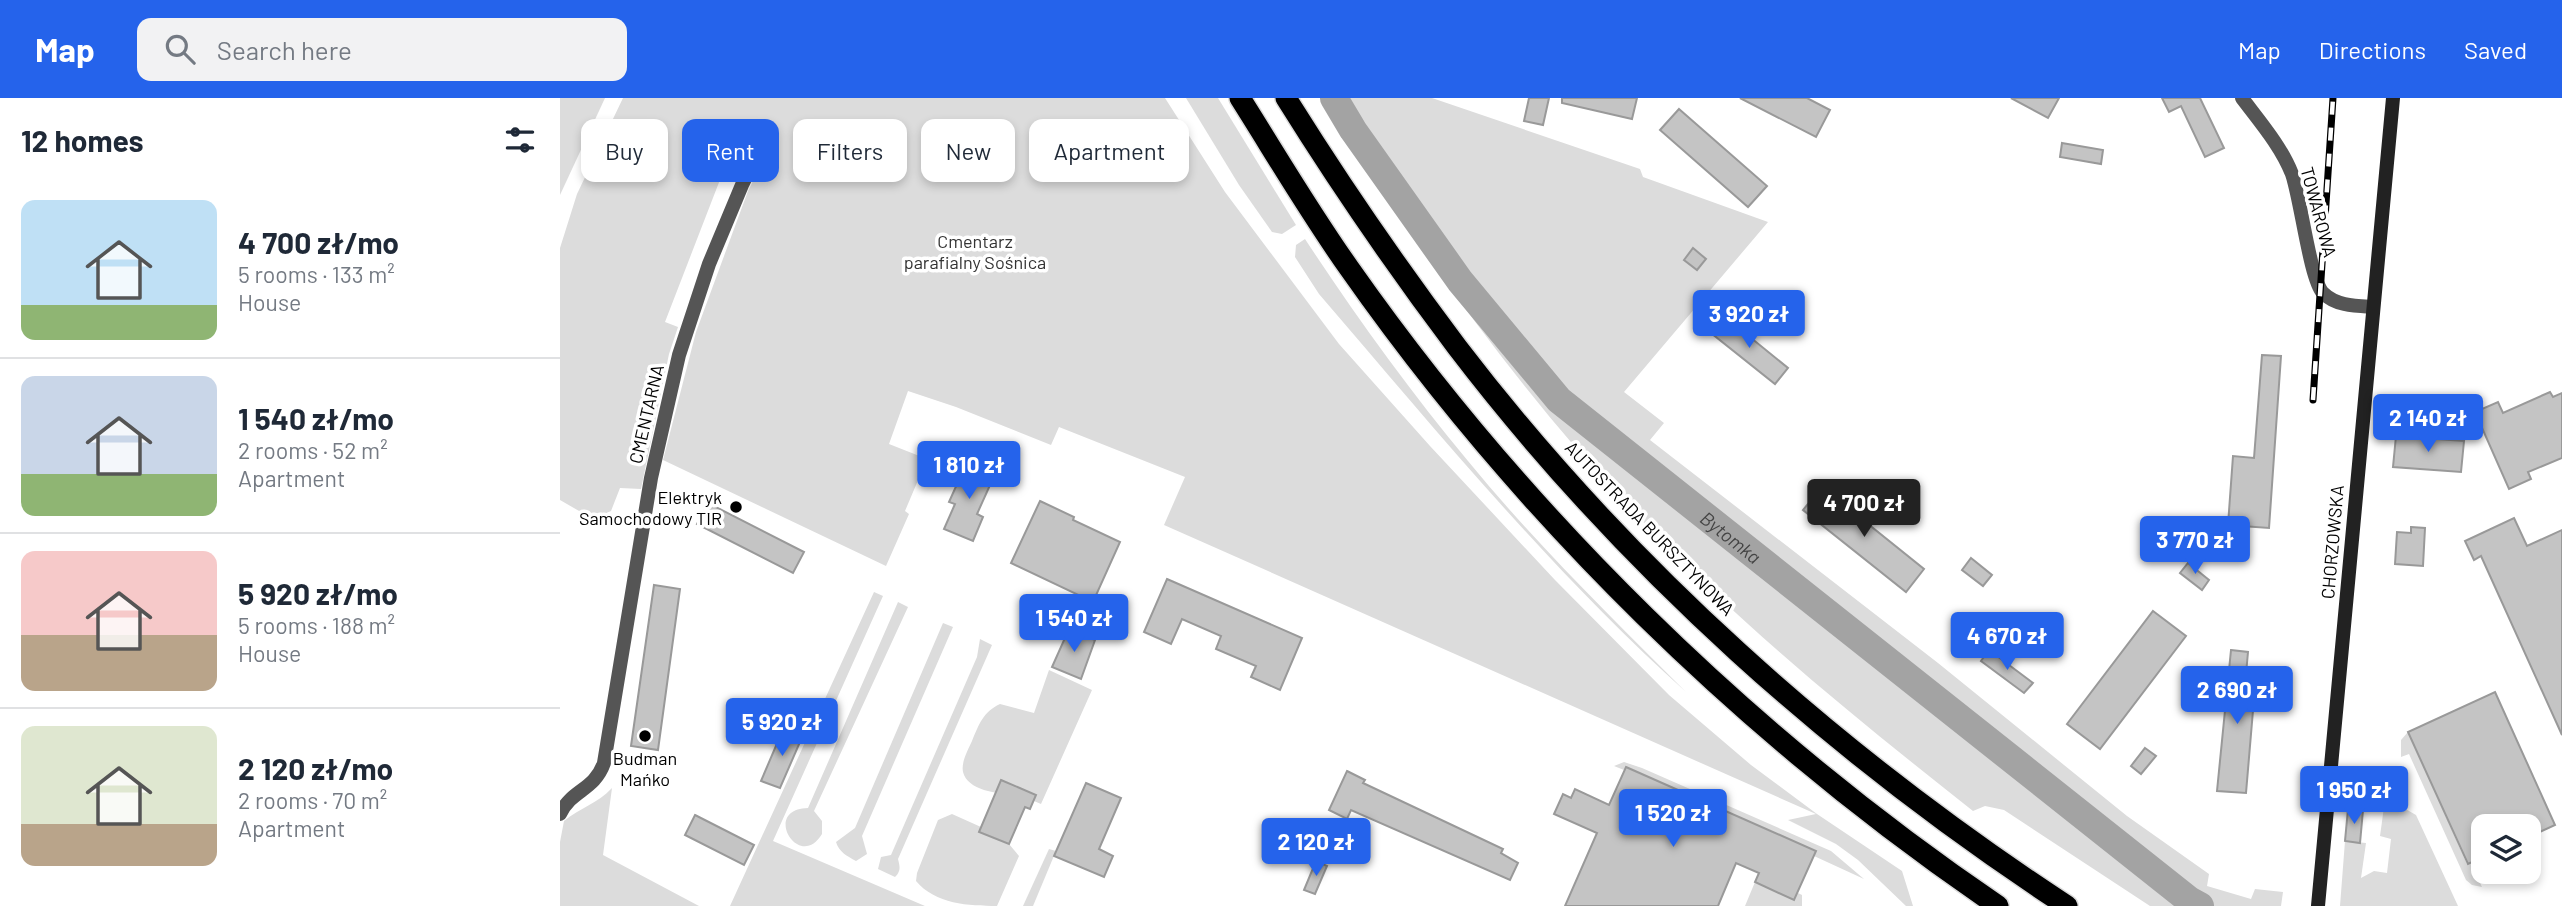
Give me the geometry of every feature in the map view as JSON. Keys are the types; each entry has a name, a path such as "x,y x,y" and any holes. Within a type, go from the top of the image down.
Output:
{"highway":[{"path":"1240,98 1365,290 1485,442 1595,566 1703,671 1851,799 1998,906"},
{"name":"AUTOSTRADA BURSZTYNOWA","path":"1286,98 1374,234 1458,348 1525,429 1618,533 1729,644 1870,765 2004,865 2067,906"}],"main road":[{"name":"CHORZOWSKA","path":"2318,902 2393,98"}],"street":[{"name":"TOWAROWA","path":"2242,98 2271,135 2291,173 2302,208 2311,261 2320,290 2332,301 2373,307"},
{"name":"CMENTARNA","path":"560,814 571,798 595,781 604,763 651,478 679,355 709,264 743,182"}],"green space":[{"path":"560,98 605,98 595,119 581,119 581,150 560,195"},
{"name":"Cmentarz parafialny Sośnica","path":"623,98 1165,98 1178,119 1029,119 1029,182 1189,182 1189,136 1225,192 1339,344 1555,580 1669,695 1751,765 1817,814 1902,871 1913,906 1906,906 1858,860 1836,844 1788,820 1816,814 1164,525 1185,477 1059,427 1051,445 908,391 889,444 927,459 905,511 909,514 886,566 663,460 696,332 748,191 752,182 779,182 779,119 682,119 682,182 719,182 665,322 678,327 669,354 641,489 620,488 611,511 593,519 560,500 560,248 577,194 583,182 668,182 668,119 613,119"},
{"path":"1186,98 1218,98 1296,225 1282,234 1272,232 1239,185"},
{"path":"1323,98 1432,98 1640,169 1643,177 1768,222 1624,392 1664,423 1650,440 1938,663 2127,816 2209,874 2207,886 2251,899 2255,889 2283,892 2281,906 2150,906 2004,810 1985,806 1973,811 1803,673 1682,562 1555,423 1434,264"},
{"path":"1305,239 1363,324 1446,434 1520,521 1686,692 1636,646 1541,549 1319,294 1295,257 1296,245"},
{"path":"874,592 883,596 773,841 925,906 730,906"},
{"path":"898,602 908,607 814,811 822,821 822,834 813,844 804,846 795,843 786,827 787,818 794,811 808,808"},
{"path":"943,623 953,627 862,836 867,854 856,861 841,851 836,842 855,828"},
{"path":"980,639 992,645 898,859 899,869 895,877 878,869 881,857 891,855 977,657"},
{"path":"1049,670 1092,690 1041,804 1034,801 1036,795 995,792 974,786 963,772 963,764 982,719 1000,704 1034,713"},
{"path":"2408,732 2467,864 2471,863 2471,884 2481,884 2482,887 2472,885 2466,880 2409,754 2401,757 2401,740"},
{"path":"1624,762 1831,851 1864,879 1814,856 1815,851 1627,767 1624,770 1614,766"},
{"path":"612,788 603,855 699,906 560,906 560,842 564,821"},
{"path":"2395,803 2416,815 2458,906 2340,906 2345,841 2366,843 2361,878 2374,871 2387,873 2391,839 2380,836 2384,807"},
{"path":"952,814 981,827 980,832 1009,844 1019,856 997,906 964,904 943,899 924,889 916,881 938,820"},
{"path":"1049,849 1056,851 1033,906 1023,906"},
{"path":"1755,882 1794,900 1798,893 1802,895 1802,906 1745,906"}],"building":[{"path":"1529,98 1549,98 1543,125 1524,121"},
{"path":"1562,98 1637,98 1632,119 1562,103"},
{"path":"1740,98 1807,98 1830,110 1816,137"},
{"path":"2011,98 2059,98 2048,118"},
{"path":"2162,98 2200,98 2224,148 2205,157 2181,106 2169,112"},
{"path":"1679,109 1767,186 1748,207 1660,130"},
{"path":"2062,143 2103,150 2101,164 2060,157"},
{"path":"1693,248 1706,259 1697,270 1684,260"},
{"path":"1724,316 1788,368 1775,384 1711,333"},
{"path":"2262,355 2281,356 2269,528 2228,525 2233,456 2254,458"},
{"path":"2550,392 2553,397 2562,393 2562,458 2528,472 2531,479 2509,489 2475,412 2498,402 2503,413"},
{"path":"2396,436 2464,441 2461,472 2393,467"},
{"path":"967,462 995,474 977,514 983,517 973,541 944,529 955,504 949,502"},
{"path":"1822,487 1924,569 1906,592 1803,510"},
{"path":"1040,501 1120,542 1093,602 1011,563"},
{"path":"708,503 804,552 793,573 697,524"},
{"path":"2514,518 2527,546 2562,530 2562,735 2481,556 2474,560 2465,541"},
{"path":"2411,527 2425,528 2423,566 2395,564 2397,532 2411,533"},
{"path":"1971,558 1992,575 1983,586 1962,570"},
{"path":"2188,563 2209,580 2202,590 2180,573"},
{"path":"1167,579 1302,638 1280,690 1251,677 1256,666 1216,649 1221,636 1182,619 1171,644 1144,632"},
{"path":"654,585 680,589 658,750 631,746"},
{"path":"2153,611 2186,636 2100,749 2067,724"},
{"path":"1069,629 1095,640 1081,679 1052,667"},
{"path":"1989,650 2033,683 2024,693 1981,661"},
{"path":"2231,650 2248,652 2246,674 2256,675 2246,793 2217,791"},
{"path":"2495,692 2555,825 2541,831 2541,814 2471,814 2471,863 2468,864 2408,732"},
{"path":"784,727 803,735 780,788 761,781"},
{"path":"2145,748 2156,756 2141,774 2131,766"},
{"path":"1626,767 1816,851 1794,900 1755,882 1759,873 1736,863 1718,906 1565,906 1597,833 1554,814 1563,794 1571,798 1575,789 1609,805"},
{"path":"1347,771 1365,780 1363,783 1503,849 1501,853 1518,863 1510,880 1351,810 1347,819 1329,810"},
{"path":"1001,780 1036,795 1030,809 1025,807 1009,844 979,832"},
{"path":"1086,783 1121,798 1099,849 1113,856 1104,877 1054,856"},
{"path":"2348,809 2363,810 2360,843 2345,841"},
{"path":"695,815 754,845 744,865 685,835"},
{"path":"1316,861 1327,866 1315,894 1304,890"}],"waterway":[{"name":"Bytomka","path":"1334,98 1353,130 1460,281 1559,400 2189,900 2200,906"}],"railway":[{"path":"2313,400 2333,98"}],"place":[{"name":"Elektryk Samochodowy TIR","path":"736,507"},
{"name":"Budman Mańko","path":"645,736"}]}
